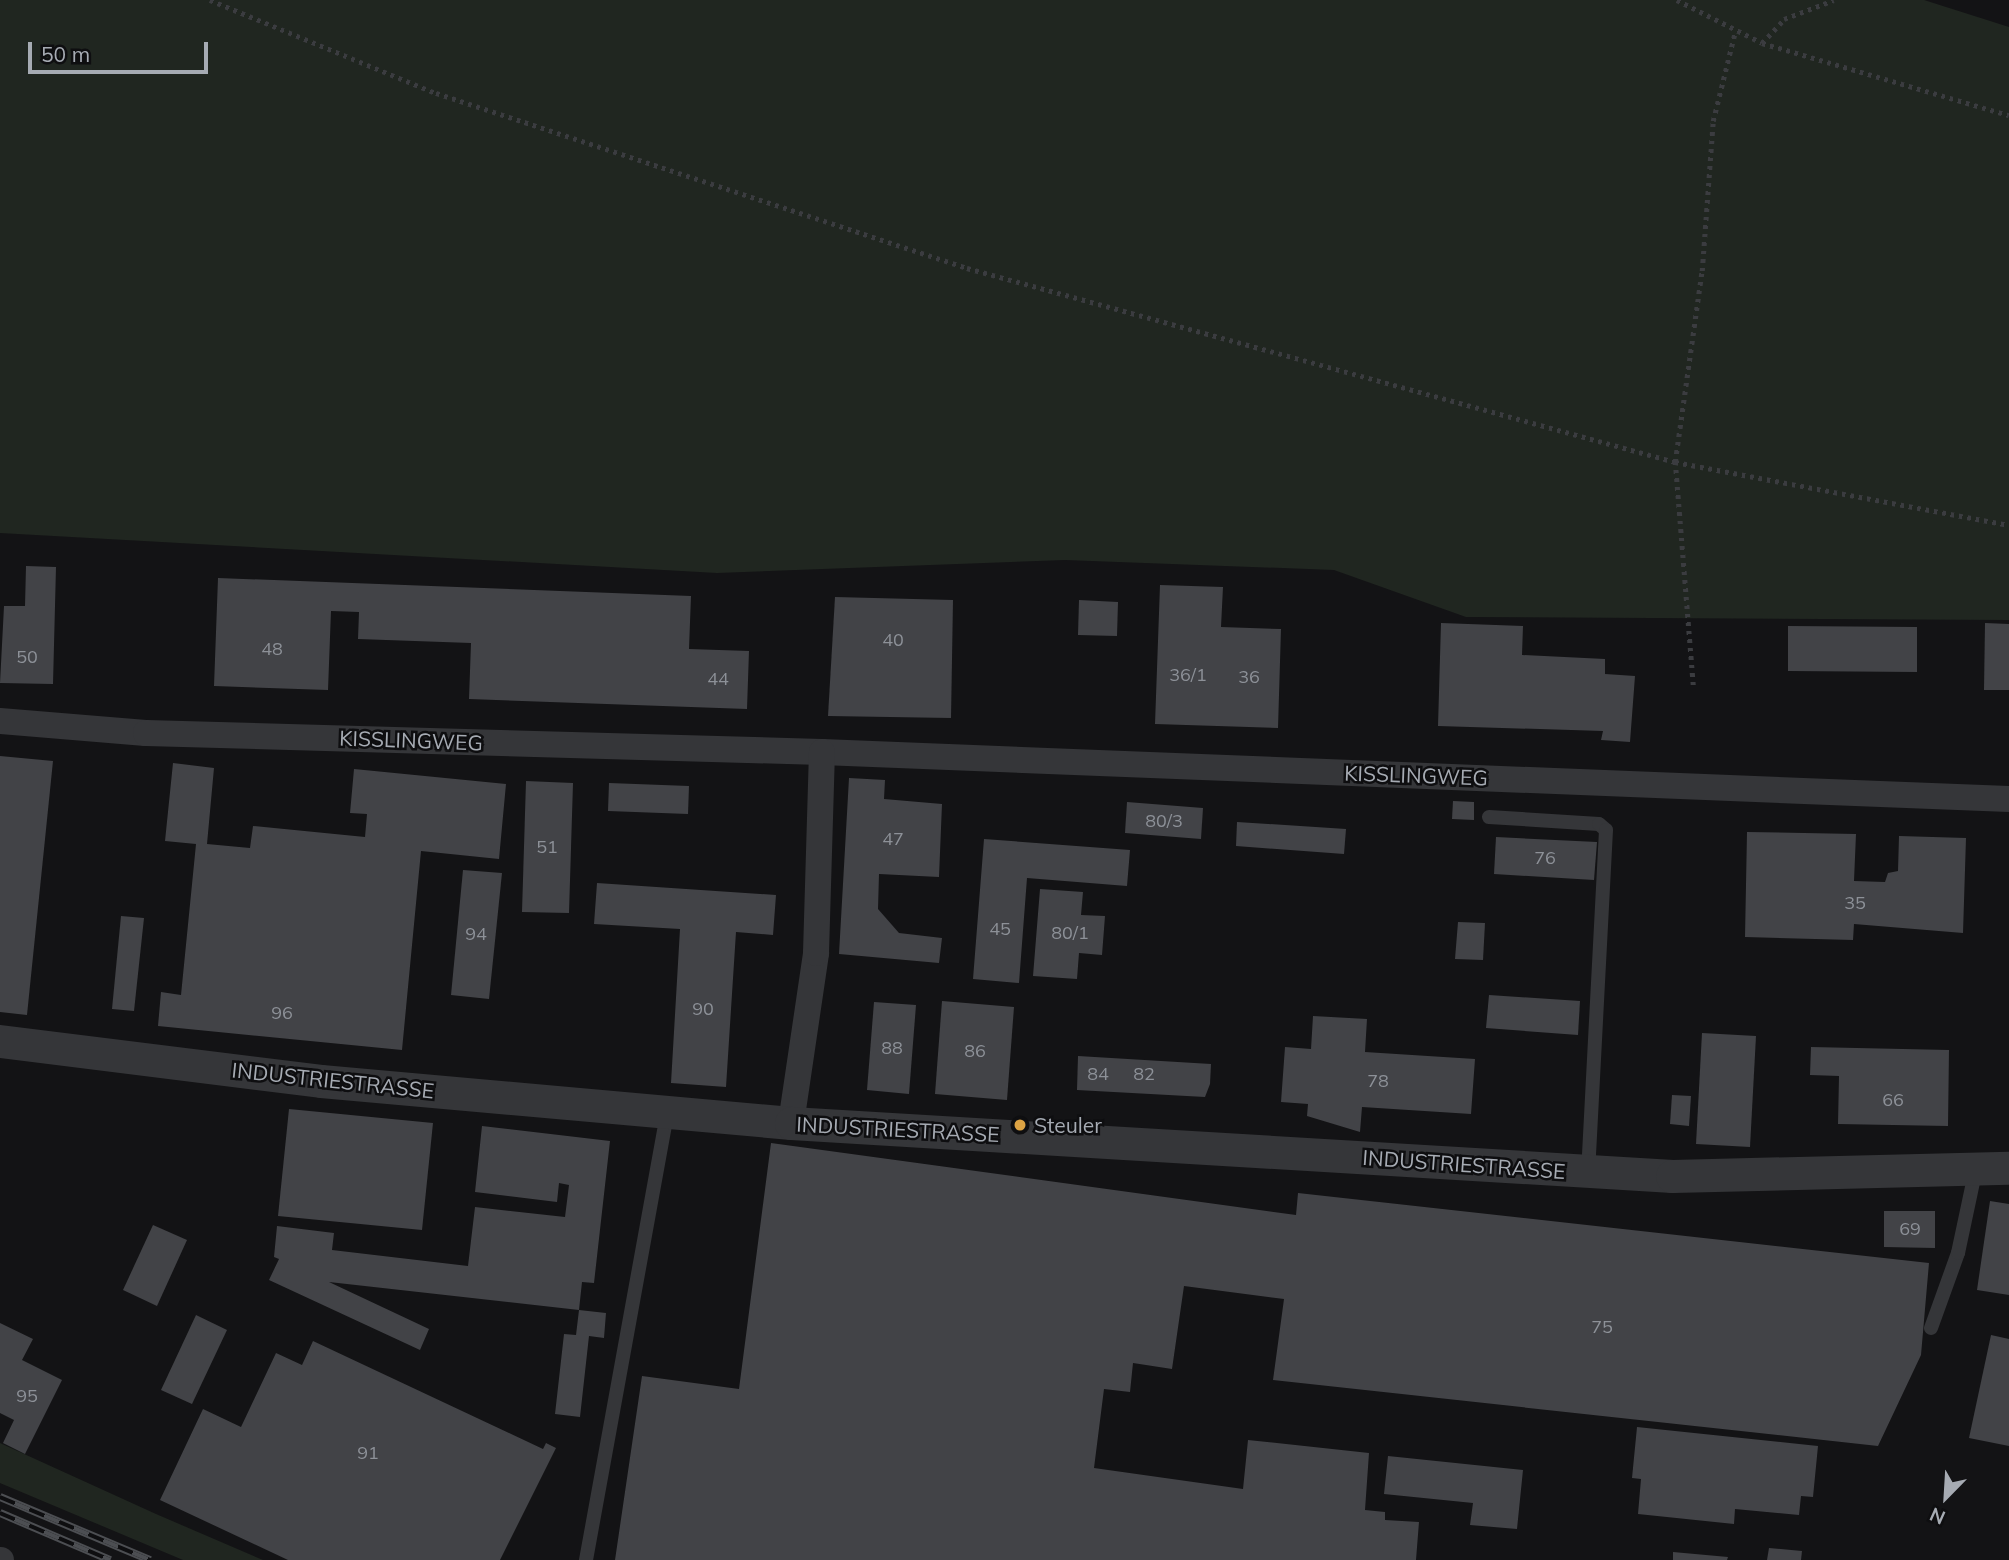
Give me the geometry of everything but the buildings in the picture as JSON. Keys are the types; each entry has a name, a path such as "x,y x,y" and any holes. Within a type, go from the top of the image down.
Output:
{"street":[{"name":"KISSLINGWEG","path":"0,721 159,734 822,751 2009,799"},
{"path":"791,1123 816,953 822,751"},
{"name":"INDUSTRIESTRASSE","path":"0,1041 321,1081 791,1123 1588,1172 1756,1177 1976,1165 2009,1168"}],"lane":[{"path":"1489,817 1599,824 1605,830 1588,1172"},
{"path":"586,1560 667,1113"},
{"path":"1931,1328 1958,1253 1976,1165"}],"path":[{"path":"211,0 436,93 967,268 1675,462 2009,525"},
{"path":"1677,0 1735,32 1762,43 2009,115"},
{"path":"1762,43 1784,19 1834,0"},
{"path":"1693,685 1675,462 1702,271 1713,121 1735,32"}],"shaded area":[{"path":"0,0 1924,0 2009,27 2009,620 1466,617 1334,570 1065,560 717,573 0,533"},
{"path":"0,1443 263,1560 183,1560 0,1483"}],"railway":[{"path":"0,1497 150,1560"},
{"path":"0,1513 110,1560"}],"place":[{"name":"Steuler","path":"1020,1125"}]}
